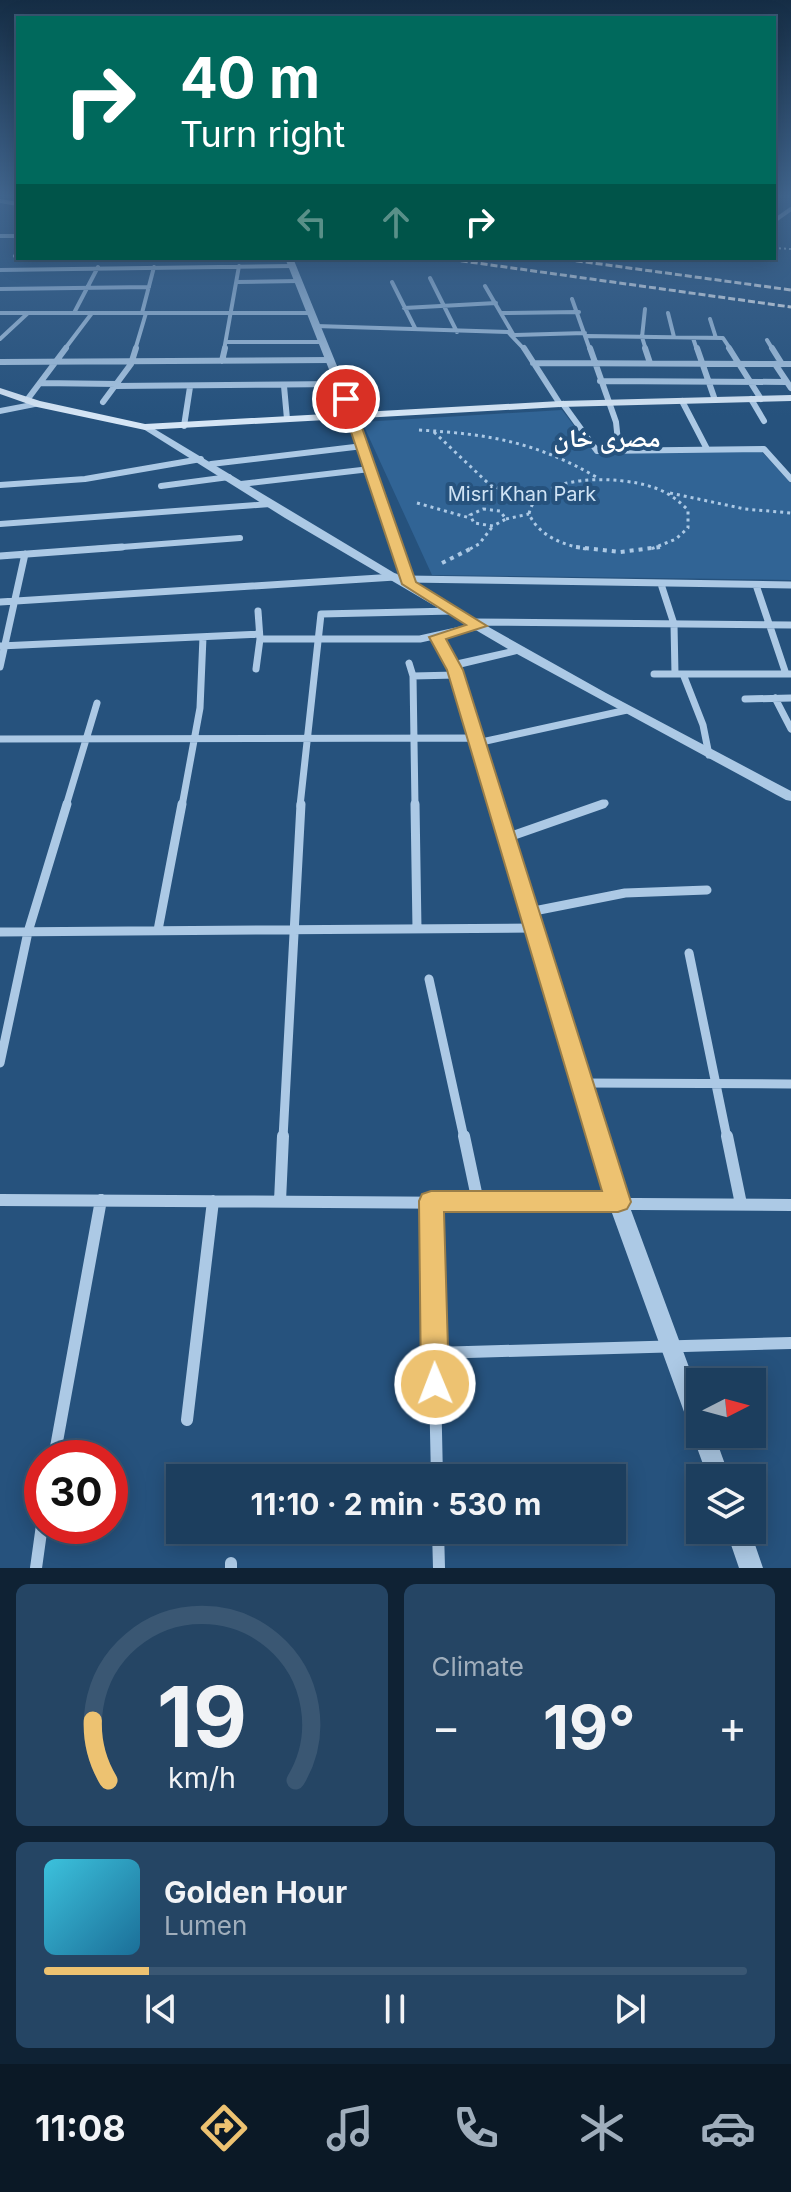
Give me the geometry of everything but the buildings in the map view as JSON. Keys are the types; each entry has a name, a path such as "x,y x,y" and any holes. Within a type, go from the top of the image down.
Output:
{"main road":[{"path":"0,391 32,402 145,427 562,404 791,398"}],"street":[{"path":"0,270 27,269"},
{"path":"74,313 97,269"},
{"path":"103,402 132,361 151,269"},
{"path":"222,361 239,269"},
{"path":"294,269 352,415 404,578"},
{"path":"430,278 457,332"},
{"path":"237,282 298,281"},
{"path":"392,282 415,328"},
{"path":"485,286 533,363 597,451 764,449 791,479"},
{"path":"0,289 149,287"},
{"path":"572,299 616,422 619,451"},
{"path":"404,308 496,303"},
{"path":"645,309 642,337 650,363"},
{"path":"501,313 579,312"},
{"path":"0,313 311,313"},
{"path":"0,339 28,313"},
{"path":"0,411 32,402 40,383 92,313"},
{"path":"668,313 674,337"},
{"path":"710,319 716,338"},
{"path":"316,326 415,328 514,335 723,338 750,382 764,421"},
{"path":"693,338 715,400"},
{"path":"600,381 789,385 767,340"},
{"path":"226,342 323,342"},
{"path":"0,362 330,360"},
{"path":"533,363 791,364"},
{"path":"40,383 190,387 340,384"},
{"path":"284,386 287,419"},
{"path":"184,426 190,387"},
{"path":"682,401 707,449"},
{"path":"145,427 207,461 270,504 404,578 518,650 709,755 790,794"},
{"path":"0,485 85,479 207,461 363,446"},
{"path":"161,486 370,469"},
{"path":"0,524 270,504"},
{"path":"0,556 240,538"},
{"path":"0,667 25,554"},
{"path":"0,602 404,578 791,585"},
{"path":"661,584 674,624 679,674 703,725 709,755"},
{"path":"654,674 789,674 756,585"},
{"path":"256,669 260,636 258,611"},
{"path":"280,1201 292,930 305,739 321,614 453,611"},
{"path":"3,646 203,637 437,637 475,624 791,625"},
{"path":"158,930 200,708 203,637"},
{"path":"437,637 456,673 618,1202 686,1387"},
{"path":"456,673 458,664 518,650"},
{"path":"409,663 413,676 417,929"},
{"path":"413,676 456,673"},
{"path":"775,698 791,729"},
{"path":"745,699 791,698"},
{"path":"0,1063 28,932 97,703"},
{"path":"0,739 476,740 627,710"},
{"path":"506,838 605,803"},
{"path":"0,932 417,929 532,920 625,893 707,890"},
{"path":"689,953 741,1204"},
{"path":"429,979 478,1202"},
{"path":"582,1083 791,1084"},
{"path":"0,1200 791,1205"},
{"path":"57,1440 101,1200"},
{"path":"187,1420 213,1201"},
{"path":"431,1201 437,1464"},
{"path":"434,1353 791,1343"},
{"path":"36,1568 39,1544"},
{"path":"438,1544 439,1568"},
{"path":"743,1544 751,1568"}],"path":[{"path":"419,430 529,442 559,454 600,479"},
{"path":"432,431 483,482 508,497 531,503"},
{"path":"667,493 688,510 688,528 677,539 637,551 613,552 565,543 547,535 535,525 529,514 531,503 553,487 600,479 631,482 667,493 745,509 791,513"},
{"path":"417,503 470,518 474,523 493,526"},
{"path":"470,518 473,512 489,509 503,513 506,519"},
{"path":"404,578 470,550 484,541 493,526 506,519 529,514"}],"green space":[{"name":"Misri Khan Park","path":"562,410 594,452 761,451 791,483 791,580 432,575 362,422"}],"railway":[{"path":"521,269 791,307"},
{"path":"638,269 791,290"}],"district":[{"name":"مصری خان","path":"607,438"}],"route":[{"path":"346,399 409,584 479,626 437,637 455,670 618,1202 431,1201 435,1384"}]}
